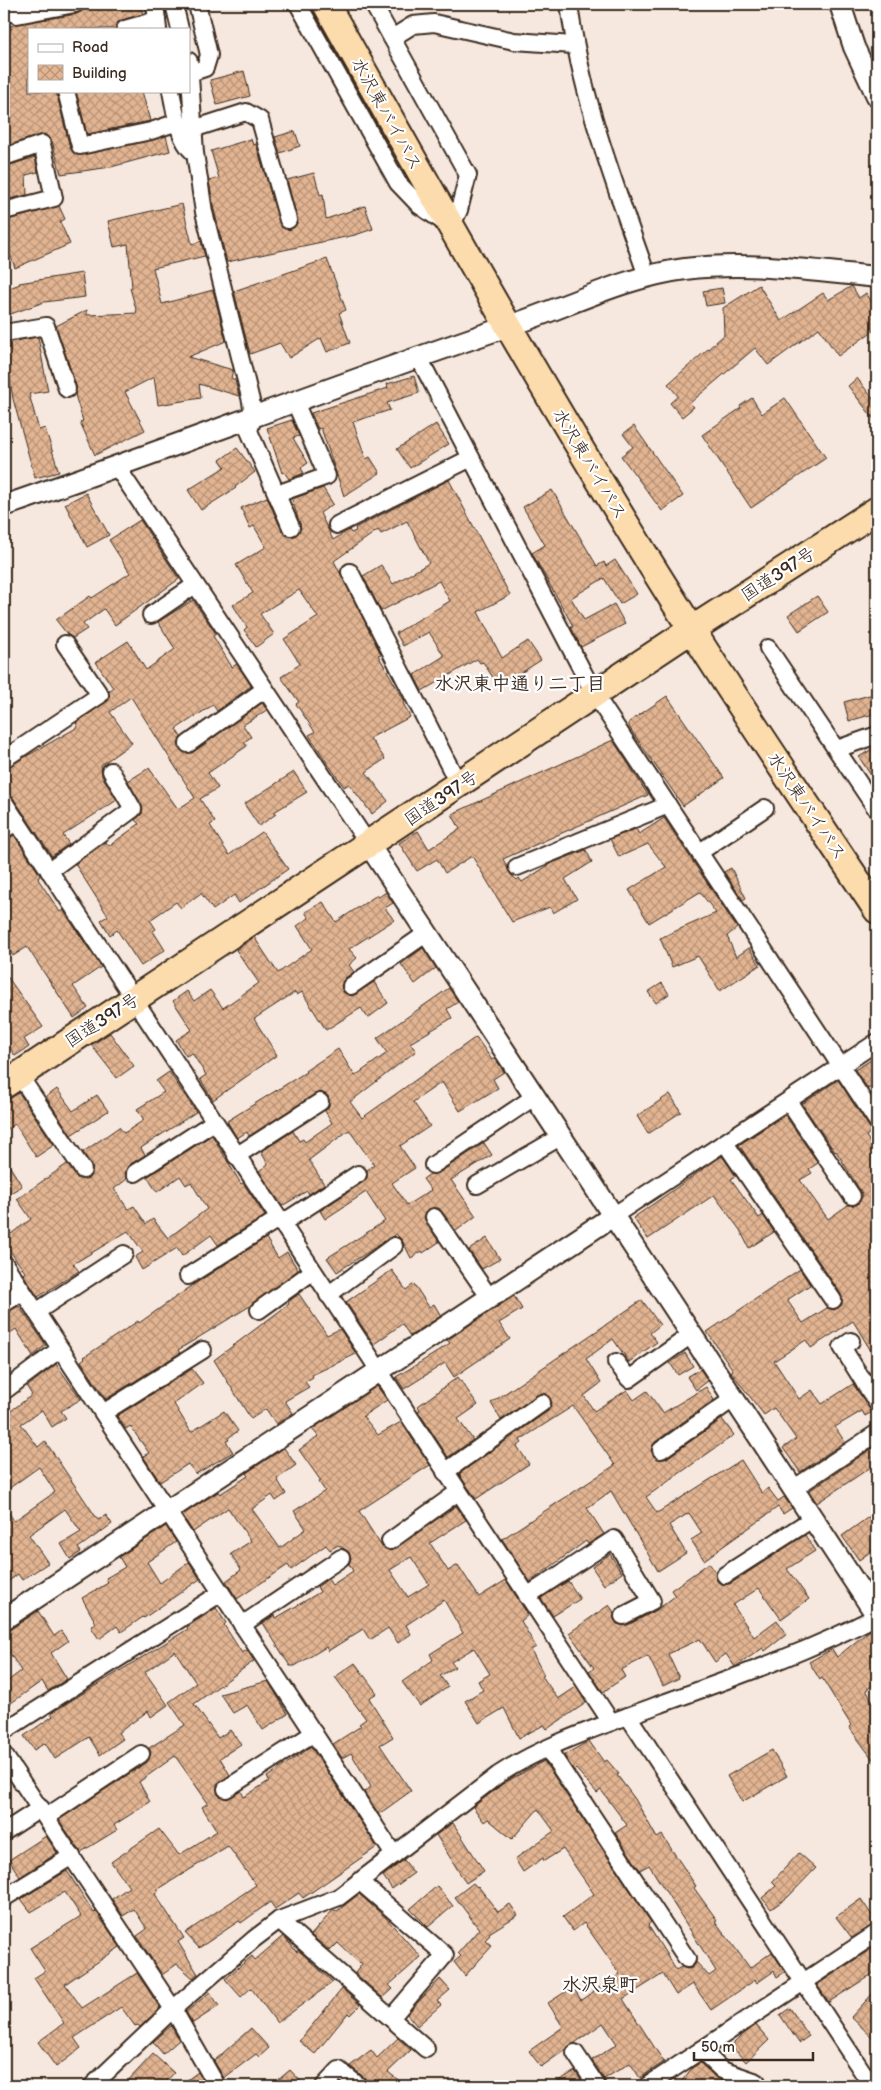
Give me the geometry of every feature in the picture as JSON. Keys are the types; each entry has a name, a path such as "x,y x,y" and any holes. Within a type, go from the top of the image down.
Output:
{"highway":[{"name":"水沢東バイパス","path":"326,4 508,326 691,630 877,910"},
{"name":"国道397号","path":"11,1080 369,845 691,630 877,510"}],"street":[{"path":"4,4 6,9 17,15 74,4"},
{"path":"133,28 157,25 154,4"},
{"path":"174,4 180,28"},
{"path":"190,67 205,68 209,55 196,4"},
{"path":"298,4 398,183 420,206 451,227 459,210 468,175 373,4"},
{"path":"569,4 574,44 592,116 647,276"},
{"path":"840,4 854,47 877,96"},
{"path":"392,38 413,25 434,23 514,41 574,44"},
{"path":"190,82 194,154 204,212 241,359 253,417 249,430 291,527"},
{"path":"66,92 80,146 151,131 178,122"},
{"path":"171,92 178,122 187,147 194,154"},
{"path":"193,129 246,112 260,120 288,220"},
{"path":"4,157 42,144 54,198 4,211"},
{"path":"4,506 117,467 418,356 647,276 686,269 769,266 877,277"},
{"path":"4,333 46,326 67,389"},
{"path":"418,356 595,695 877,1121"},
{"path":"276,494 327,476 295,402"},
{"path":"337,525 471,458"},
{"path":"92,2086 254,1938 280,1920 339,1897 519,1761 611,1722 756,1670 877,1616 369,845 117,467"},
{"path":"350,572 459,785"},
{"path":"151,615 194,585"},
{"path":"4,759 100,695 66,644"},
{"path":"768,648 877,810"},
{"path":"188,744 265,688"},
{"path":"837,749 877,735"},
{"path":"49,871 133,809 111,772"},
{"path":"4,802 10,826 49,871 378,1372 611,1722"},
{"path":"517,867 668,805"},
{"path":"700,852 765,808"},
{"path":"351,986 427,933"},
{"path":"4,1619 877,1042"},
{"path":"11,1080 83,1170"},
{"path":"433,1165 534,1096"},
{"path":"788,1101 852,1196"},
{"path":"236,1156 320,1102"},
{"path":"135,1173 214,1122"},
{"path":"478,1185 560,1137"},
{"path":"725,1143 833,1300"},
{"path":"188,1276 358,1174"},
{"path":"434,1217 490,1298"},
{"path":"328,1295 394,1246"},
{"path":"36,1312 124,1254"},
{"path":"4,1263 394,1855"},
{"path":"258,1310 312,1272"},
{"path":"4,1304 22,1292"},
{"path":"616,1362 629,1379 691,1335"},
{"path":"851,1341 842,1348 877,1402"},
{"path":"4,1390 60,1349"},
{"path":"103,1414 204,1350"},
{"path":"661,1450 733,1399"},
{"path":"445,1472 542,1403"},
{"path":"793,1490 877,1433"},
{"path":"390,1541 458,1492"},
{"path":"725,1575 812,1518"},
{"path":"527,1596 614,1539 652,1601 623,1616"},
{"path":"242,1625 341,1558"},
{"path":"4,1731 221,1593"},
{"path":"628,1716 872,2086"},
{"path":"226,1789 314,1733"},
{"path":"548,1748 686,1959"},
{"path":"4,1832 43,1813 141,1754"},
{"path":"4,1755 173,2010 217,2086"},
{"path":"4,1898 72,1856"},
{"path":"359,1882 445,1955 391,2018"},
{"path":"280,1920 426,2049"},
{"path":"647,2086 877,1933"},
{"path":"700,2050 722,2070 757,2082"},
{"path":"575,2053 597,2086"},
{"path":"324,2086 339,2070 359,2086"}],"building":[{"path":"93,4 140,4 143,14 118,22 115,28 28,28 28,92 56,92 70,148 77,155 166,136 170,151 111,167 61,174 52,141 45,134 4,147 4,31 12,29 10,26 16,24 77,14 85,6"},
{"path":"244,71 250,96 217,105 210,80"},
{"path":"76,92 142,92 150,121 87,134"},
{"path":"295,131 300,146 280,153 275,137"},
{"path":"251,139 253,145 256,144 281,227 291,229 298,222 287,180 314,173 320,195 323,194 326,219 365,206 373,229 355,235 227,262 209,181 219,178 211,151"},
{"path":"35,157 38,172 26,175 27,195 9,199 8,183 4,184 4,167"},
{"path":"182,204 192,244 201,241 205,256 153,268 162,304 213,290 226,341 188,357 233,370 231,378 235,380 239,396 199,384 201,398 158,405 154,377 125,392 145,430 95,455 80,422 83,421 75,395 76,386 56,326 87,310 87,315 137,313 130,288 132,287 128,244 114,247 108,221"},
{"path":"59,206 65,219 60,222 70,244 15,268 4,237 4,221"},
{"path":"327,259 346,310 339,313 350,343 327,352 321,338 289,358 280,343 250,354 234,291"},
{"path":"82,273 85,297 44,302 8,315 7,309 4,310 4,290 19,283"},
{"path":"759,285 781,321 823,293 828,300 852,286 859,298 866,293 873,303 877,301 877,328 838,356 819,328 768,365 755,348 690,403 694,407 682,417 670,403 678,396 668,384 724,335 723,308"},
{"path":"722,288 725,303 706,306 703,291"},
{"path":"38,337 48,391 29,394 39,430 45,428 59,472 35,478 13,399 4,343"},
{"path":"414,376 419,393 387,403 390,410 353,422 366,459 370,457 380,473 344,496 321,428 318,429 311,413 388,388 387,384"},
{"path":"857,378 877,404 877,423 848,386"},
{"path":"752,398 762,414 785,398 826,458 751,508 702,435"},
{"path":"292,420 299,436 293,438 308,463 301,468 304,473 289,479 284,472 282,473 267,428"},
{"path":"436,424 449,444 410,468 397,449"},
{"path":"634,426 683,496 662,511 621,456 633,447 623,434"},
{"path":"237,448 255,472 236,488 201,510 188,490 225,467 220,460"},
{"path":"449,480 510,595 478,612 502,658 528,641 541,660 499,687 483,662 480,663 477,659 422,691 414,675 444,656 429,632 403,646 396,633 450,601 439,581 381,611 363,576 381,565 393,584 429,563 407,521 381,534 378,530 334,561 381,654 378,655 405,702 403,703 410,717 370,738 385,759 366,772 388,801 372,814 349,784 344,787 326,761 309,735 315,732 296,704 299,702 281,677 300,664 284,639 318,617 299,590 260,614 274,634 256,647 244,630 247,627 233,605 253,593 236,565 266,547 254,526 250,528 241,508 267,497 282,531 289,537 295,536 301,528 292,499 323,488 333,504 320,513 333,540 349,530 351,533 356,531 355,528"},
{"path":"552,490 597,566 604,562 606,566 615,560 637,594 620,604 604,578 571,598 584,620 614,604 625,624 581,647 571,627 573,626 532,553 545,545 523,507"},
{"path":"86,493 109,535 87,547 65,504"},
{"path":"140,520 179,579 115,625 104,609 83,624 87,629 73,638 67,634 56,620 90,596 92,598 130,573 109,540"},
{"path":"817,596 828,612 799,631 788,615"},
{"path":"193,600 216,634 213,636 232,667 237,664 251,686 217,711 213,705 176,729 181,737 178,745 184,753 193,752 262,703 267,710 243,725 251,737 244,742 247,746 208,773 218,788 200,799 215,822 210,825 229,855 262,832 288,869 239,903 234,895 213,910 201,893 181,908 176,902 150,920 156,929 153,931 165,950 141,966 117,930 110,935 101,920 108,916 75,864 106,842 109,846 139,824 135,820 142,814 143,808 128,781 149,768 178,809 195,798 131,697 110,712 132,743 101,765 102,776 117,800 63,835 69,844 52,856 12,796 4,789 4,769 78,727 76,723 109,700 109,691 113,688 96,662 128,641 146,670 175,649 158,622"},
{"path":"877,693 877,713 849,721 844,702"},
{"path":"667,696 724,778 683,806 629,727 629,722"},
{"path":"613,740 648,795 503,859 511,875 517,880 519,878 522,882 552,863 586,850 592,862 565,879 577,899 553,913 550,907 512,922 472,856 445,873 437,859 417,871 399,843 418,831 429,849 460,829 452,814"},
{"path":"877,746 877,785 859,757"},
{"path":"294,772 307,792 274,812 276,814 259,826 244,804"},
{"path":"664,818 737,928 727,936 736,957 749,948 760,965 720,991 698,956 672,967 660,938 716,913 700,892 649,923 629,890 666,867 648,844 619,857 610,839 636,829 639,834"},
{"path":"14,835 40,875 38,879 60,912 63,910 101,967 73,986 88,1008 74,1018 27,947 13,956 8,948 4,952 4,840"},
{"path":"731,868 746,898 743,900 724,872"},
{"path":"386,892 393,903 385,908 394,920 349,949 357,958 349,965 354,972 345,978 341,986 343,992 352,996 374,982 388,1003 368,1018 361,1008 326,1030 302,992 297,995 295,992 254,1019 277,1055 213,1100 200,1079 206,1075 192,1053 186,1056 176,1040 192,1030 173,1001 187,991 194,1001 210,990 223,1008 259,983 236,950 254,937 278,973 312,949 297,926 309,918 305,912 323,902 336,922 377,895 379,897"},
{"path":"423,948 436,968 415,984 401,964"},
{"path":"4,972 43,1027 24,1039 29,1047 15,1056 4,1037"},
{"path":"662,983 669,994 656,1003 648,992"},
{"path":"449,988 458,1002 447,1009 452,1018 410,1043 416,1051 350,1102 362,1118 476,1037 492,1060 495,1058 504,1072 493,1079 498,1088 460,1111 442,1082 413,1102 430,1126 400,1146 415,1168 392,1183 407,1205 431,1190 423,1179 430,1174 439,1173 484,1143 492,1155 451,1180 476,1216 456,1231 439,1208 429,1209 424,1218 439,1242 423,1253 422,1251 411,1258 402,1240 396,1234 337,1272 327,1258 385,1221 366,1192 325,1219 320,1211 363,1182 367,1178 367,1170 374,1165 349,1130 309,1160 324,1184 309,1194 307,1191 282,1206 259,1171 268,1164 261,1152 293,1131 299,1141 303,1139 305,1142 332,1123 325,1111 329,1106 328,1096 320,1092 315,1094 249,1136 247,1132 237,1138 227,1121 306,1072 338,1049 355,1076 387,1053 377,1038"},
{"path":"110,1033 134,1066 117,1078 91,1045"},
{"path":"877,1056 877,1083 868,1089 855,1070"},
{"path":"169,1072 196,1112 141,1148 145,1155 129,1165 125,1173 127,1179 114,1189 128,1209 134,1206 146,1224 153,1219 168,1238 207,1209 191,1182 186,1185 180,1176 157,1192 147,1177 212,1135 241,1184 243,1183 265,1216 218,1245 211,1235 182,1256 177,1248 142,1270 135,1257 143,1252 128,1231 73,1264 79,1271 38,1297 23,1274 25,1272 4,1243 4,1239 31,1219 17,1199 67,1164 78,1179 89,1178 93,1169 83,1152 119,1127 124,1133 144,1120 137,1109 164,1092 156,1081"},
{"path":"838,1080 869,1127 874,1130 866,1136 877,1154 877,1361 853,1321 811,1348 806,1340 774,1361 799,1399 812,1390 822,1404 853,1384 872,1412 865,1416 862,1411 835,1427 845,1442 800,1472 783,1448 796,1439 774,1408 764,1415 731,1372 733,1370 707,1332 800,1269 810,1285 787,1300 803,1323 827,1308 834,1310 842,1305 841,1294 739,1145 785,1115 818,1163 809,1169 812,1173 800,1180 828,1219 848,1205 857,1205 863,1195 836,1151 802,1104"},
{"path":"57,1089 73,1111 97,1095 108,1111 71,1135 46,1097"},
{"path":"19,1093 54,1145 36,1157 15,1124 4,1131 4,1101"},
{"path":"670,1094 681,1112 648,1134 637,1116"},
{"path":"722,1156 736,1176 731,1179 759,1218 763,1215 774,1232 749,1248 740,1230 714,1195 648,1239 633,1218"},
{"path":"4,1157 22,1186 4,1197"},
{"path":"266,1238 278,1258 287,1252 298,1270 250,1306 178,1350 180,1353 106,1399 81,1361 84,1357 138,1321 139,1323 193,1285"},
{"path":"487,1238 500,1259 482,1269 469,1250"},
{"path":"392,1270 406,1290 414,1284 429,1307 434,1304 441,1316 410,1336 402,1324 374,1344 346,1302"},
{"path":"299,1294 327,1335 340,1329 356,1354 312,1375 313,1377 305,1382 309,1387 285,1401 293,1413 276,1424 266,1409 251,1419 214,1360 289,1304 288,1302"},
{"path":"514,1296 522,1309 499,1323 510,1339 454,1377 445,1363 404,1389 396,1377 434,1354 450,1343 447,1340"},
{"path":"642,1300 660,1325 650,1333 657,1342 629,1362 613,1339 586,1359 601,1383 584,1396 594,1411 627,1390 634,1400 647,1391 663,1413 706,1387 714,1400 655,1442 651,1451 657,1459 667,1458 722,1419 734,1435 646,1497 657,1513 741,1460 762,1493 768,1488 778,1501 784,1497 792,1508 783,1514 778,1507 704,1560 691,1540 702,1533 689,1513 669,1525 686,1553 658,1571 611,1491 587,1508 604,1534 588,1544 586,1541 530,1582 502,1539 615,1465 573,1406 520,1440 522,1443 517,1446 529,1464 476,1499 459,1474 548,1411 552,1403 547,1394 541,1393 501,1420 491,1403"},
{"path":"19,1306 46,1345 33,1356 16,1329 4,1337 4,1314"},
{"path":"685,1353 693,1366 678,1375 670,1363"},
{"path":"56,1364 81,1399 61,1411 66,1418 52,1427 42,1410 21,1424 38,1447 45,1441 98,1520 106,1515 112,1524 78,1548 81,1552 70,1559 61,1544 81,1532 65,1509 29,1535 48,1563 22,1580 18,1574 4,1585 4,1505 14,1521 55,1492 39,1467 4,1492 4,1416 32,1395 27,1387"},
{"path":"877,1368 877,1385 870,1373"},
{"path":"192,1369 203,1383 174,1404 191,1432 224,1411 238,1431 226,1441 233,1452 196,1474 188,1464 160,1482 143,1456 149,1453 130,1426 126,1429 117,1416"},
{"path":"700,1369 708,1381 696,1390 687,1377"},
{"path":"458,1377 478,1405 458,1419 473,1440 448,1457 418,1411 420,1410 418,1406"},
{"path":"377,1386 387,1400 363,1416 378,1435 401,1422 430,1465 359,1511 382,1547 391,1551 456,1506 466,1520 430,1543 448,1571 458,1565 479,1597 506,1580 528,1615 521,1621 536,1647 531,1650 544,1675 542,1676 558,1699 576,1687 586,1703 547,1729 544,1725 519,1738 504,1708 479,1723 465,1701 483,1690 478,1681 490,1674 474,1648 451,1662 455,1667 440,1676 448,1687 420,1706 402,1682 433,1660 430,1654 463,1633 444,1600 406,1625 411,1634 398,1643 388,1628 370,1640 363,1629 328,1651 326,1647 295,1666 290,1666 263,1623 275,1615 276,1618 320,1592 317,1587 328,1579 332,1585 353,1571 349,1564 351,1558 349,1552 338,1545 330,1550 326,1545 291,1570 288,1565 237,1599 226,1581 241,1570 231,1554 251,1541 228,1508 193,1532 182,1515 248,1476 246,1473 284,1448 296,1465 277,1479 286,1494 276,1501 272,1495 252,1509 280,1548 306,1529 294,1511 325,1491 319,1482 321,1481 299,1450 318,1436 312,1429","holes":["411,1557 429,1584 408,1597 390,1570"]},
{"path":"877,1445 877,1463 817,1503 809,1491"},
{"path":"877,1511 877,1547 859,1560 842,1536"},
{"path":"166,1526 176,1542 147,1562 160,1583 189,1562 200,1579 121,1632 117,1626 99,1639 91,1627 96,1623 82,1598 108,1583 106,1578 125,1567 119,1557"},
{"path":"805,1535 815,1551 787,1569 809,1599 781,1619 759,1588 733,1605 754,1637 777,1620 787,1634 765,1651 763,1648 735,1667 726,1654 715,1662 700,1639 668,1654 679,1678 663,1686 648,1656 621,1670 625,1677 603,1692 589,1671 594,1668 569,1633 609,1605 614,1612 614,1620 617,1624 628,1625 657,1610 675,1596 671,1590 709,1563 716,1573 717,1581 721,1584 730,1584"},
{"path":"610,1554 622,1573 604,1585 592,1567"},
{"path":"568,1581 580,1599 553,1616 541,1598"},
{"path":"216,1608 226,1623 224,1625 242,1653 247,1650 254,1661 194,1704 218,1738 230,1730 241,1744 220,1758 230,1775 217,1784 218,1795 227,1799 241,1791 244,1797 269,1781 267,1777 311,1747 377,1847 303,1898 299,1893 275,1909 270,1902 241,1923 239,1921 199,1948 185,1933 256,1885 228,1846 157,1890 158,1892 155,1894 184,1938 178,1942 198,1974 193,1978 177,1964 162,1975 137,1936 147,1929 134,1909 123,1916 112,1899 129,1887 111,1862 159,1829 179,1855 217,1831 202,1807 208,1803 175,1756 139,1782 150,1802 114,1825 117,1830 81,1852 59,1820 147,1762 151,1753 149,1748 185,1725 169,1702 196,1683 175,1651 145,1672 168,1705 151,1717 148,1711 118,1733 123,1739 100,1755 89,1737 55,1759 45,1743 34,1750 24,1736 53,1716 51,1713 188,1629 187,1627"},
{"path":"38,1611 54,1636 61,1631 68,1641 51,1653 67,1679 48,1691 42,1681 4,1708 4,1684 21,1671 8,1650 4,1653 4,1631 11,1629"},
{"path":"870,1630 877,1639 877,1682 866,1690 877,1708 877,1765 849,1727 851,1725 822,1678 820,1680 809,1662 832,1649 837,1657"},
{"path":"355,1663 377,1693 369,1698 393,1737 380,1745 411,1791 379,1814 364,1792 371,1787 351,1753 342,1758 333,1744 361,1726 359,1724 366,1719 335,1677"},
{"path":"268,1681 288,1714 263,1730 247,1705 233,1713 220,1694"},
{"path":"589,1741 604,1762 607,1760 619,1774 617,1775 635,1799 657,1838 662,1835 696,1886 694,1888 717,1920 715,1921 750,1968 772,1952 785,1972 777,1977 774,1971 757,1983 755,1980 711,2010 693,1984 676,1995 663,1974 623,1999 664,2062 640,2078 630,2063 604,2079 592,2060 617,2044 603,2023 541,2067 529,2051 563,2027 548,2003 573,1987 581,2000 620,1974 584,1923 573,1931 563,1917 594,1894 563,1849 544,1861 543,1858 523,1872 515,1859 554,1831 538,1809 512,1839 488,1819 484,1822 473,1807 504,1783 544,1761 651,1922 648,1925 676,1970 681,1967 692,1968 696,1962 709,1976 716,1971 649,1865 640,1870 615,1833 627,1825 601,1790 597,1793 576,1769 574,1771 564,1755"},
{"path":"772,1750 787,1776 742,1802 727,1776"},
{"path":"453,1823 484,1871 466,1883 436,1835"},
{"path":"46,1836 57,1853 20,1877 9,1860"},
{"path":"799,1853 816,1868 788,1897 771,1909 762,1898 776,1886 772,1882"},
{"path":"404,1860 414,1873 392,1889 383,1876"},
{"path":"67,1871 94,1913 96,1911 120,1947 65,1984 82,2008 137,1973 160,2008 140,2027 138,2025 135,2026 121,2007 74,2038 81,2048 56,2067 38,2042 64,2023 34,1978 45,1971 30,1948 81,1916 65,1892 31,1912 21,1899"},
{"path":"473,1883 478,1886 498,1912 510,1904 518,1915 489,1933 490,1935 485,1940 492,1946 465,1976 454,1962 461,1956 458,1953 479,1929 455,1897"},
{"path":"437,1886 453,1906 428,1927 410,1909"},
{"path":"359,1894 386,1918 421,1957 389,1985 393,1989 383,1998 355,1973 362,1964 360,1962 338,1943 330,1951 311,1935 333,1910 337,1911"},
{"path":"861,1899 877,1923 852,1938 836,1917"},
{"path":"283,1936 297,1952 298,1950 333,1982 277,2023 251,1988 241,1997 225,1979 252,1956 255,1960"},
{"path":"877,1945 877,1971 829,2002 817,1985"},
{"path":"440,1979 450,1990 437,2001 441,2005 417,2026 407,2014"},
{"path":"342,1989 360,2005 350,2015 348,2013 315,2054 299,2041"},
{"path":"877,1989 877,2042 851,2017"},
{"path":"210,1992 219,2006 193,2023 186,2012"},
{"path":"790,2008 809,2036 799,2043 780,2015"},
{"path":"756,2025 769,2040 746,2062 731,2046"},
{"path":"171,2026 179,2040 163,2054 153,2042"},
{"path":"251,2028 269,2048 259,2057 256,2054 224,2078 214,2061"},
{"path":"398,2038 411,2050 388,2072 406,2086 369,2086 365,2078 350,2066 371,2050 377,2058"},
{"path":"153,2054 174,2073 162,2086 123,2086"},
{"path":"700,2063 715,2077 735,2086 678,2086 692,2068"},
{"path":"290,2070 305,2086 271,2086"},
{"path":"575,2071 585,2086 550,2086"},
{"path":"198,2072 206,2086 179,2086"}],"district":[{"name":"水沢東中通り二丁目","path":"520,683"},
{"name":"水沢泉町","path":"600,1984"}]}
